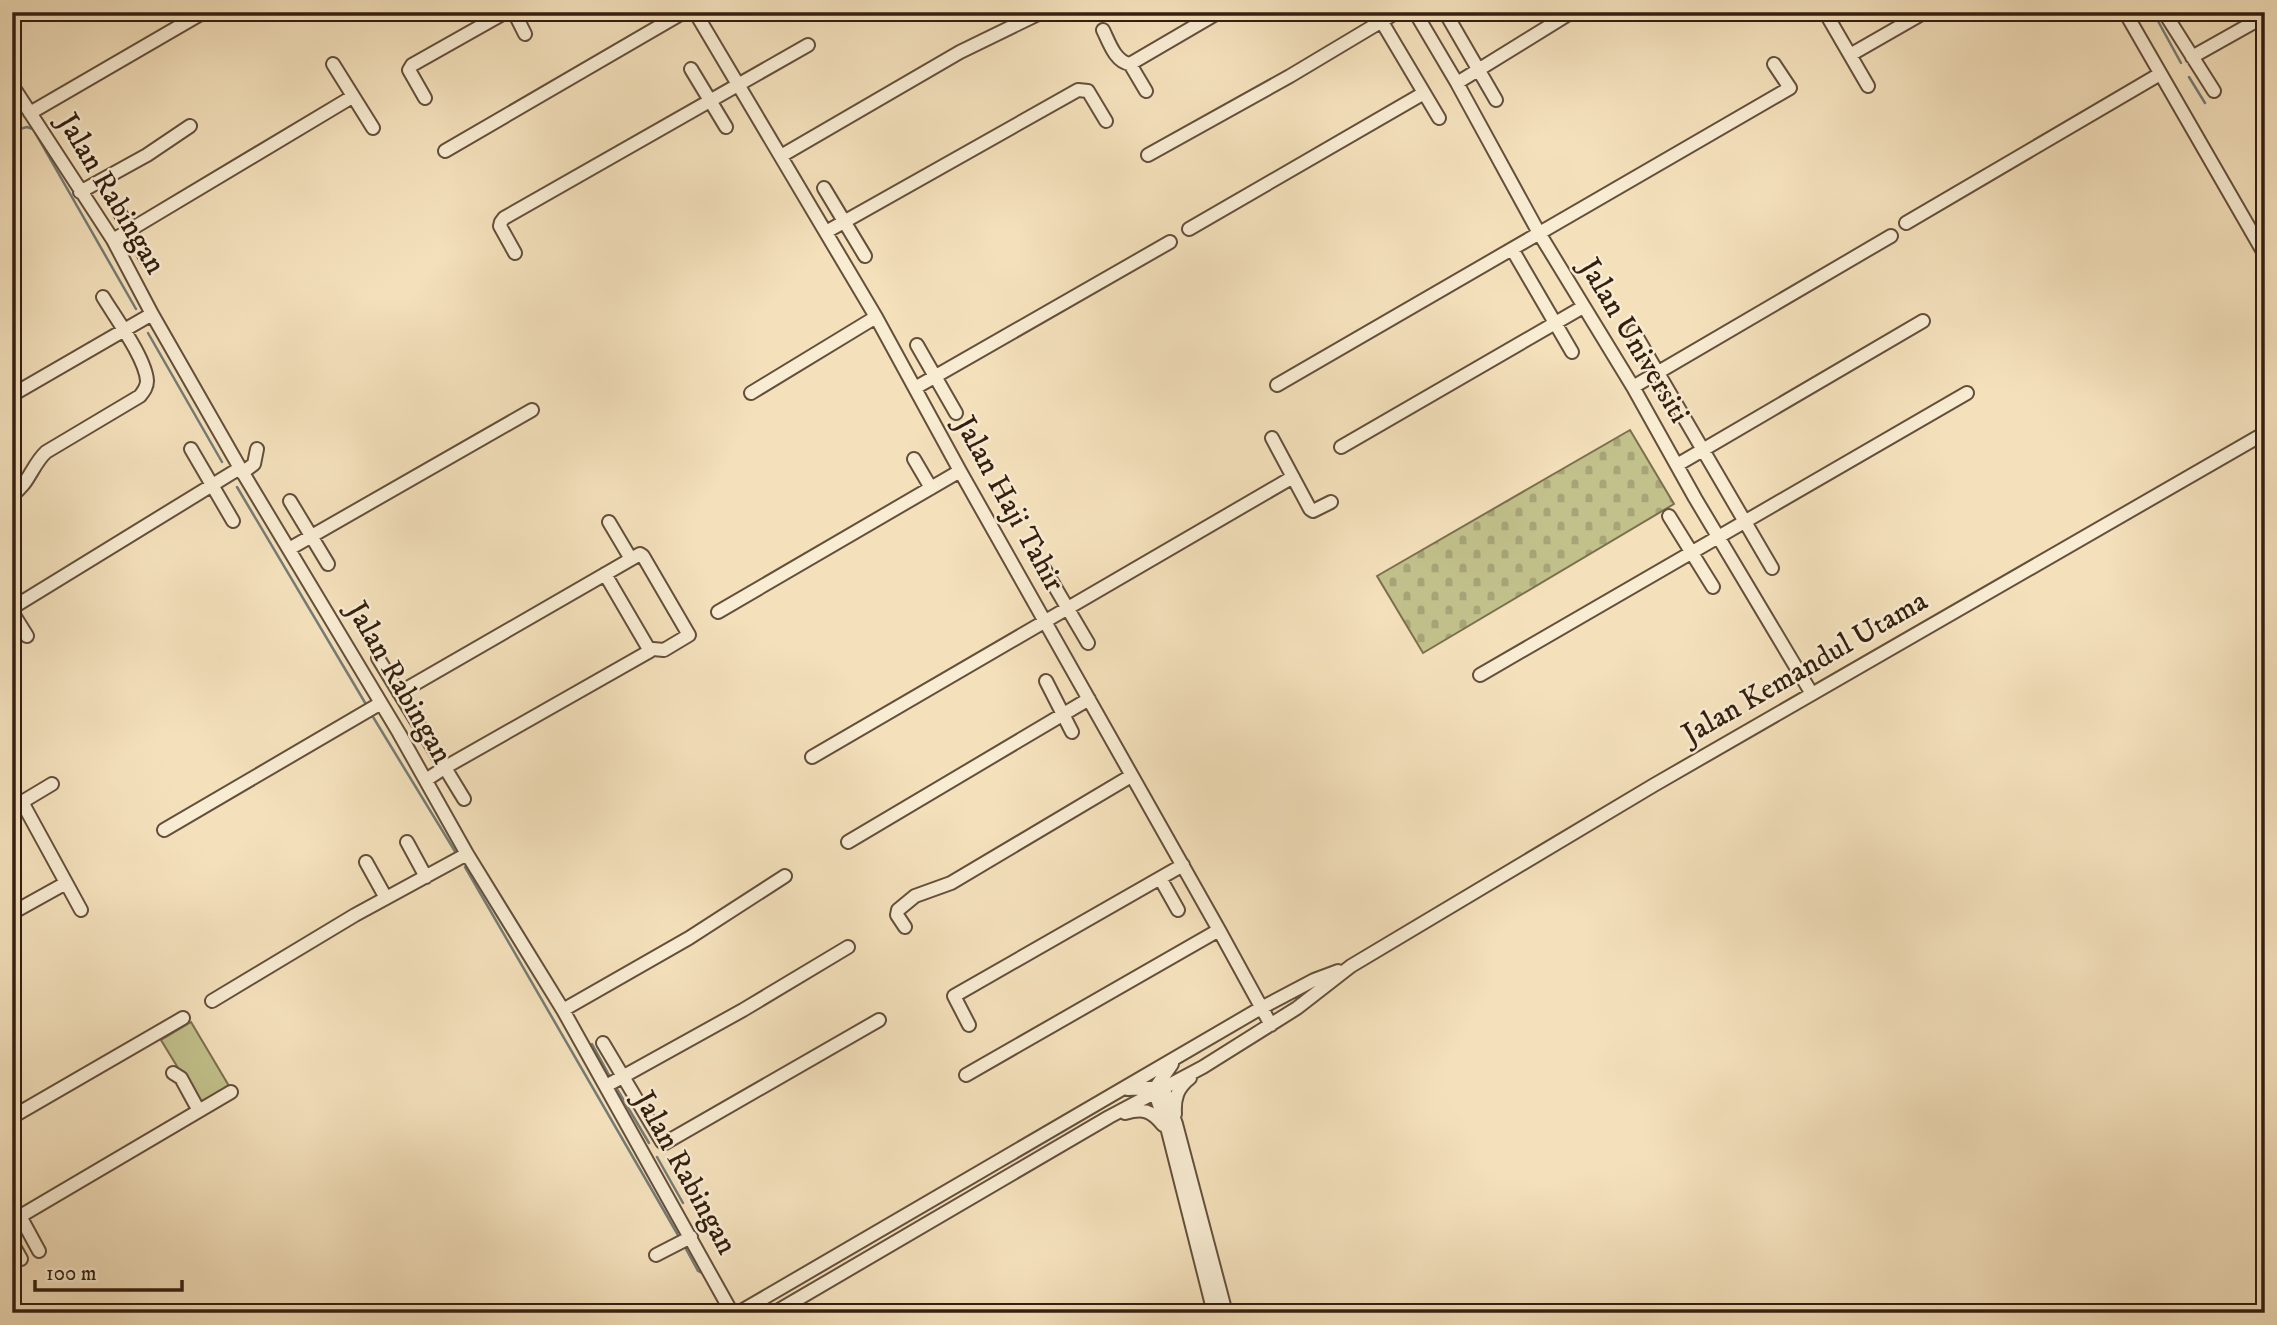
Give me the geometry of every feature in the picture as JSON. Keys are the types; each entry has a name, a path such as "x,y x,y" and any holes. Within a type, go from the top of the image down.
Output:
{"street":[{"path":"12,113 22,104 204,12"},
{"path":"425,98 409,70 412,65 506,12"},
{"path":"514,12 525,34"},
{"path":"444,151 684,12"},
{"name":"Jalan Haji Tahir","path":"695,12 877,317 960,471 1271,1025"},
{"path":"1103,30 1118,58 1123,63 1130,64 1219,12"},
{"path":"1147,155 1290,76 1378,17 1397,12"},
{"name":"Jalan Universiti","path":"1415,12 1539,233 1633,387 1718,537 1812,694"},
{"path":"1445,12 1496,100"},
{"path":"1457,83 1572,12"},
{"path":"1825,12 1868,86"},
{"path":"1850,55 1925,12"},
{"path":"2126,12 2265,255"},
{"path":"2164,12 2214,91"},
{"path":"781,156 960,52 1038,13"},
{"path":"2192,57 2265,16"},
{"path":"1378,17 1439,118"},
{"path":"515,253 500,226 504,218 808,45"},
{"path":"333,64 373,128"},
{"path":"1130,64 1146,91"},
{"path":"1277,385 1790,88 1774,64"},
{"path":"691,69 726,127"},
{"path":"1906,223 2160,74"},
{"name":"Jalan Rabingan","path":"12,85 113,240 241,471 289,549 372,708 426,780 467,854 563,1010 735,1313"},
{"path":"826,232 1078,90 1088,91 1106,121"},
{"path":"1189,229 1424,93"},
{"path":"113,240 352,97"},
{"path":"80,192 147,155 190,126"},
{"path":"824,188 865,256"},
{"path":"117,208 147,260"},
{"path":"1633,387 1891,236"},
{"path":"915,388 1170,242"},
{"path":"1512,249 1572,352"},
{"path":"12,495 22,489 38,460 47,452 140,396 145,390 147,378 142,362 103,297"},
{"path":"1341,447 1583,307"},
{"path":"12,395 152,314"},
{"path":"751,393 877,317"},
{"path":"1677,464 1923,321"},
{"path":"1634,332 1772,568"},
{"path":"917,345 956,413"},
{"path":"1480,675 1967,393"},
{"path":"289,549 532,410"},
{"name":"Jalan Kemandul Utama","path":"1351,966 1654,785 2265,433"},
{"path":"1272,438 1313,511 1331,502"},
{"path":"191,449 233,521"},
{"path":"27,636 12,610 254,464 257,449"},
{"path":"914,460 931,488"},
{"path":"718,612 960,471"},
{"path":"812,757 1293,477"},
{"path":"290,501 328,564"},
{"path":"1669,516 1713,587"},
{"path":"609,522 631,559"},
{"path":"399,693 640,554 689,635 664,650 652,650 426,780"},
{"path":"1045,570 1088,643"},
{"path":"605,574 652,650"},
{"path":"379,658 464,799"},
{"path":"1046,681 1072,732"},
{"path":"848,842 1089,699"},
{"path":"164,830 372,708"},
{"path":"905,927 897,915 898,911 915,897 951,883 1132,776"},
{"path":"52,784 17,805 81,910"},
{"path":"407,842 426,877"},
{"path":"212,1001 386,898 467,854"},
{"path":"366,862 386,898"},
{"path":"969,1025 954,996 1183,865"},
{"path":"563,1010 689,938 785,876"},
{"path":"1160,878 1178,909"},
{"path":"12,913 66,883"},
{"path":"966,1075 1219,930"},
{"path":"606,1086 743,1010 848,947"},
{"path":"735,1313 1261,1008 1314,980 1351,966"},
{"path":"774,1313 1109,1116 1203,1067 1271,1025 1351,966"},
{"path":"12,1117 183,1018"},
{"path":"603,1043 665,1143 879,1020"},
{"path":"1158,1089 1178,1056"},
{"path":"1203,1067 1182,1085 1176,1095 1172,1127 1214,1313"},
{"path":"173,1073 181,1078 199,1111"},
{"path":"1121,1089 1158,1089"},
{"path":"1158,1089 1172,1127 1226,1313"},
{"path":"39,1251 16,1218 231,1092"},
{"path":"1109,1116 1138,1109 1154,1114 1172,1127"},
{"path":"656,1255 691,1237"},
{"path":"12,1243 21,1259"}],"green space":[{"path":"1630,430 1674,504 1423,653 1377,576"},
{"path":"191,1022 229,1086 200,1104 161,1040"}],"waterway":[{"path":"2153,12 2181,63"},
{"path":"2189,77 2205,103"},
{"path":"12,131 27,127 33,129 136,309"},
{"path":"148,333 222,462"},
{"path":"237,487 367,706"},
{"path":"370,712 456,853"},
{"path":"465,867 678,1235"},
{"path":"592,1044 609,1075"},
{"path":"617,1089 649,1143"},
{"path":"657,1157 683,1203"},
{"path":"686,1249 698,1271 704,1274"}]}
